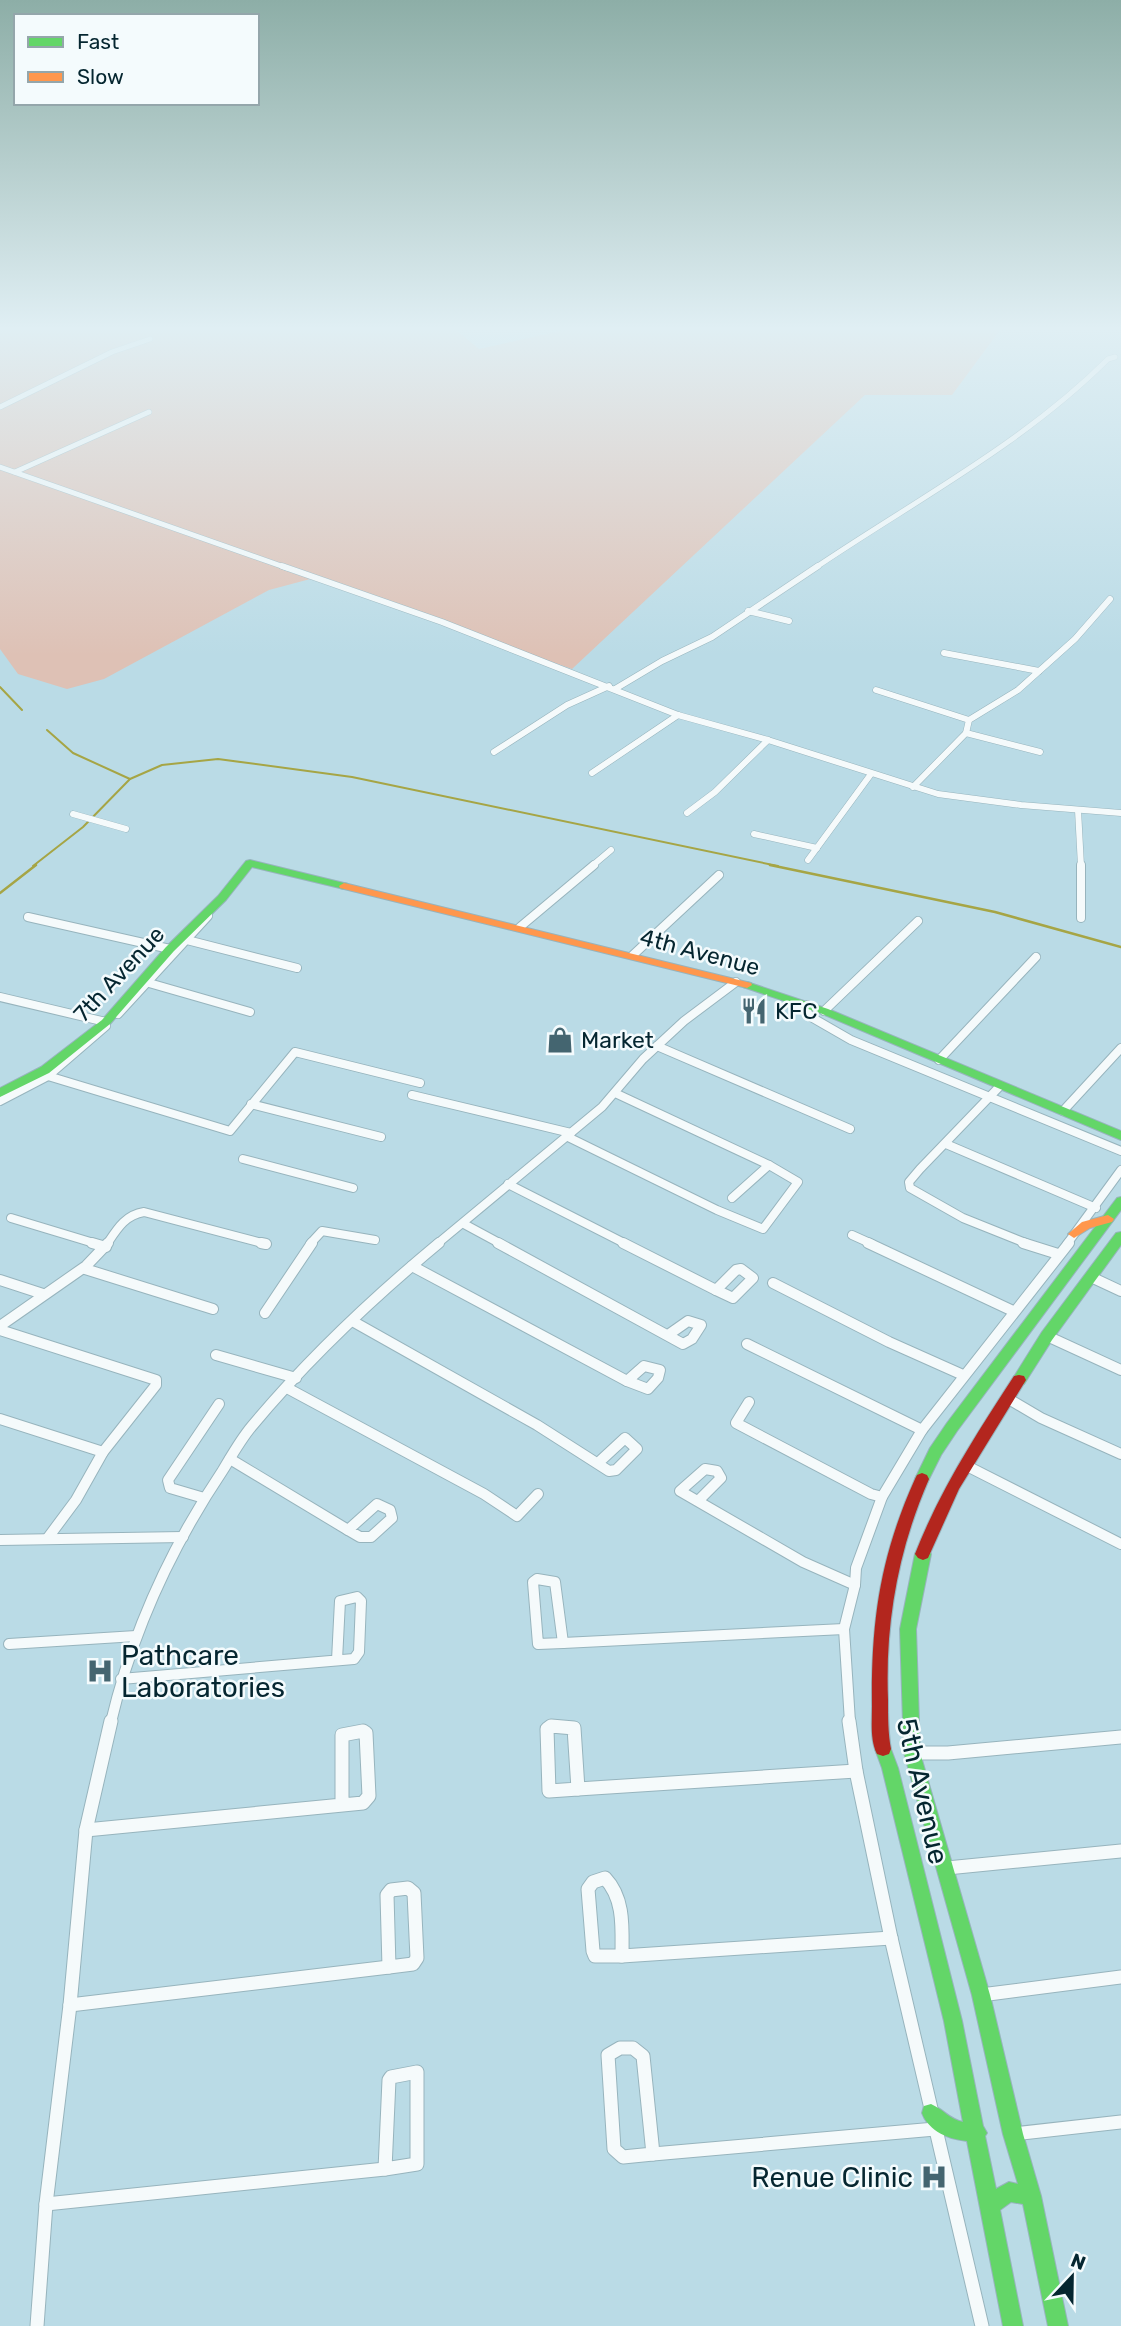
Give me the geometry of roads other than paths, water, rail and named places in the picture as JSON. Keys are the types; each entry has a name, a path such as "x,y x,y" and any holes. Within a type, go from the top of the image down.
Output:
{"street":[{"path":"15,472 90,439"},
{"path":"494,752 567,705 612,687 707,640 960,475 1011,439"},
{"path":"0,467 322,578 612,687 678,715 768,740 913,787 960,798 1121,813"},
{"path":"913,787 965,733 969,720 1018,690 1075,639 1110,600"},
{"path":"748,611 789,621"},
{"path":"944,653 1039,670"},
{"path":"876,690 969,720"},
{"path":"592,773 678,715"},
{"path":"965,733 1040,752"},
{"path":"687,813 724,784 768,740"},
{"path":"808,860 871,774"},
{"path":"1078,810 1083,884 1081,918"},
{"path":"73,814 126,829"},
{"path":"754,834 817,848"},
{"path":"520,927 611,850"},
{"name":"4th Avenue","path":"250,863 736,982 824,1012 1121,1136"},
{"name":"7th Avenue","path":"0,1093 45,1070 106,1023 170,949 222,898 250,863"},
{"path":"633,955 719,874"},
{"path":"0,1101 48,1076 87,1045 149,983 222,898"},
{"path":"27,917 170,949"},
{"path":"824,1012 918,921"},
{"path":"187,940 298,968"},
{"path":"939,1060 1037,957"},
{"path":"37,2326 46,2204 70,2005 86,1830 121,1679 136,1636 183,1537 204,1498 251,1427 296,1378 412,1266 615,1093 657,1046 684,1021 736,982"},
{"path":"149,983 250,1012"},
{"path":"0,997 106,1023"},
{"path":"808,1006 807,1012 811,1017 851,1040 1121,1151"},
{"path":"657,1046 850,1129"},
{"path":"1063,1111 1121,1048"},
{"path":"48,1076 230,1131 295,1052 420,1083"},
{"path":"1000,1086 946,1144 932,1155 909,1182 910,1188 993,1230 1058,1254"},
{"path":"412,1095 568,1135 717,1210 763,1229 798,1182 769,1165 615,1093"},
{"path":"1008,1105 1019,1093"},
{"path":"251,1104 381,1137"},
{"path":"1062,1126 1087,1121"},
{"path":"946,1144 1096,1208"},
{"path":"243,1159 353,1188"},
{"path":"732,1198 769,1165"},
{"path":"982,2326 891,1938 856,1770 846,1694 844,1629 855,1585 856,1568 882,1497 922,1430 1096,1208 1121,1170"},
{"path":"508,1184 716,1290"},
{"name":"5th Avenue","path":"1013,2326 953,2021 890,1768 882,1748 878,1677 883,1603 906,1512 935,1452 1121,1201"},
{"path":"0,1328 43,1294 85,1269 106,1247 128,1215 135,1212 144,1212 267,1244"},
{"path":"11,1218 106,1247"},
{"path":"1074,1234 1086,1225 1109,1219"},
{"path":"464,1224 668,1335"},
{"path":"265,1312 306,1250 322,1231 375,1240"},
{"path":"852,1235 1013,1311"},
{"path":"1058,2326 1031,2196 1013,2134 981,1995 947,1868 912,1753 908,1629 918,1570 934,1522 965,1465 1047,1336 1121,1236"},
{"path":"412,1266 627,1381"},
{"path":"85,1269 213,1309"},
{"path":"1091,1277 1121,1291"},
{"path":"0,1280 43,1294"},
{"path":"773,1283 963,1376"},
{"path":"354,1322 537,1424 598,1463"},
{"path":"0,1328 156,1380 155,1386 103,1452 76,1500 47,1539"},
{"path":"1047,1336 1121,1370"},
{"path":"747,1344 922,1430"},
{"path":"216,1355 296,1378"},
{"path":"287,1388 484,1494 517,1516 538,1493"},
{"path":"1007,1398 1041,1418 1121,1454"},
{"path":"749,1402 736,1423 871,1494 882,1497"},
{"path":"204,1498 170,1488 168,1480 219,1404"},
{"path":"0,1419 103,1452"},
{"path":"230,1459 348,1530"},
{"path":"965,1465 1121,1544"},
{"path":"698,1501 820,1571 855,1585"},
{"path":"0,1540 183,1537"},
{"path":"563,1643 555,1582 537,1580 533,1582 538,1644 563,1643 844,1629"},
{"path":"121,1679 354,1659 359,1652 361,1601 357,1597 340,1601 337,1660"},
{"path":"9,1644 136,1636"},
{"path":"578,1789 574,1728 551,1726 547,1729 549,1791 856,1770"},
{"path":"86,1830 363,1803 369,1796 366,1733 363,1731 342,1735 342,1805"},
{"path":"912,1753 948,1753 1121,1737"},
{"path":"947,1868 1121,1851"},
{"path":"622,1956 618,1895 614,1885 605,1878 593,1882 588,1889 595,1956 622,1956 891,1938"},
{"path":"70,2005 389,1967 413,1964 417,1958 414,1893 408,1888 391,1890 387,1895 389,1967"},
{"path":"981,1995 1121,1977"},
{"path":"653,2154 643,2056 633,2048 620,2048 608,2055 614,2149 623,2157 935,2129"},
{"path":"46,2204 384,2169 416,2164 417,2073 391,2077 389,2080 384,2169"},
{"path":"931,2113 950,2132 964,2135 977,2133"},
{"path":"1013,2134 1121,2122"},
{"path":"990,2205 1009,2192 1031,2196"}],"waterway":[{"path":"0,687 22,710"},
{"path":"47,730 73,753 130,779"},
{"path":"130,779 162,765 218,759 352,777 778,866"},
{"path":"33,866 83,827 130,779"},
{"path":"0,893 36,865"},
{"path":"770,865 995,912 1121,947"}],"place":[{"name":"KFC","path":"754,1011"},
{"name":"Market","path":"560,1040"},
{"name":"Pathcare Laboratories","path":"100,1671"},
{"name":"Renue Clinic","path":"934,2177"}]}
